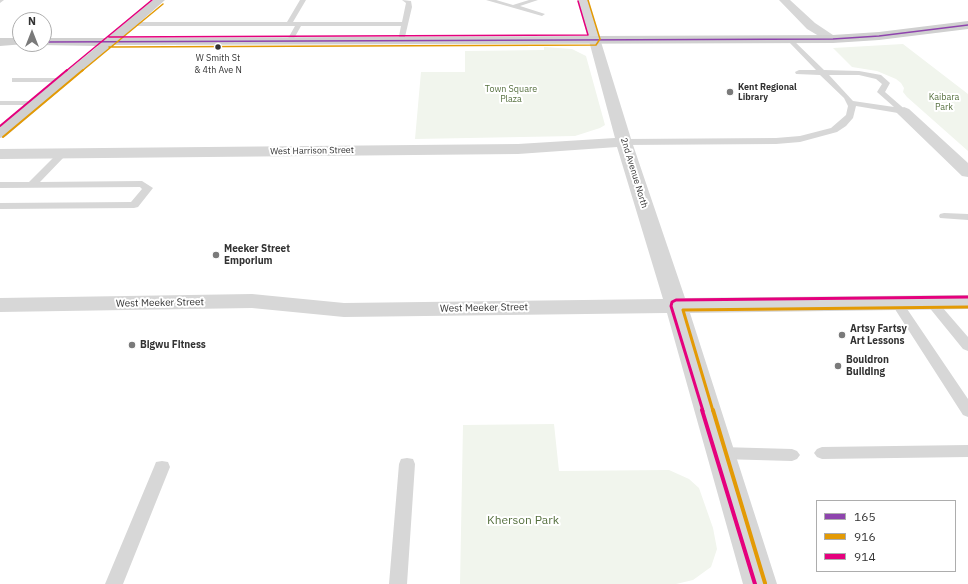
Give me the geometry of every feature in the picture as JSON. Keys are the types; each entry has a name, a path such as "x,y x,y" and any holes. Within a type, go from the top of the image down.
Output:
{"main road":[{"path":"0,133 160,0"},
{"path":"52,42 790,40 879,36 968,24"},
{"path":"0,42 12,42"}],"street":[{"name":"2nd Avenue North","path":"583,0 624,142 676,305 760,584"},
{"path":"784,0 811,26 833,39"},
{"path":"904,112 968,172"},
{"name":"West Harrison Street","path":"0,154 518,149 624,142"},
{"name":"West Meeker Street","path":"0,305 252,302 344,310 968,302"}],"lane":[{"path":"289,24 303,0"},
{"path":"401,41 409,7 409,2 405,0"},
{"path":"489,0 542,14"},
{"path":"515,6 535,0"},
{"path":"132,24 405,24"},
{"path":"289,42 300,24"},
{"path":"624,142 748,142 800,139 834,130 843,124 850,116 852,106 847,97 790,40"},
{"path":"799,72 859,73 878,77 886,83 881,92 904,112"},
{"path":"15,80 63,80"},
{"path":"0,103 37,103"},
{"path":"850,103 870,105 904,112"},
{"path":"32,184 62,154"},
{"path":"0,185 142,184 148,188 134,205 0,206"},
{"path":"944,216 968,217"},
{"path":"897,303 968,411"},
{"path":"932,303 968,346"},
{"path":"822,453 968,451"},
{"path":"721,454 792,454"},
{"path":"398,584 406,464"},
{"path":"114,584 162,467"}],"green space":[{"name":"Kaibara Park","path":"903,44 968,94 968,151 907,97 903,92 904,88 901,83 896,79 877,71 852,67 833,48"},
{"name":"Town Square Plaza","path":"544,47 572,49 586,56 605,125 575,136 415,139 421,72 465,72 465,51 544,50"},
{"name":"Kherson Park","path":"554,424 559,471 669,470 689,479 699,488 713,528 717,549 711,567 693,580 676,584 460,584 463,425"}],"transit line":[{"name":"914","path":"0,126 152,0"},
{"name":"916","path":"109,47 596,45 599,43 600,39 588,0"},
{"name":"914","path":"109,37 588,35 578,1"},
{"name":"916","path":"3,137 163,4"},
{"name":"165","path":"52,42 833,39 879,36 968,25"},
{"name":"914","path":"755,584 671,306 672,302 676,300 968,297"},
{"name":"916","path":"765,583 683,310 968,307"}],"place":[{"name":"W Smith St & 4th Ave N","path":"218,47"},
{"name":"Kent Regional Library","path":"730,92"},
{"name":"Meeker Street Emporium","path":"216,255"},
{"name":"Artsy Fartsy Art Lessons","path":"842,335"},
{"name":"Bigwu Fitness","path":"132,345"},
{"name":"Bouldron Building","path":"838,366"}]}
